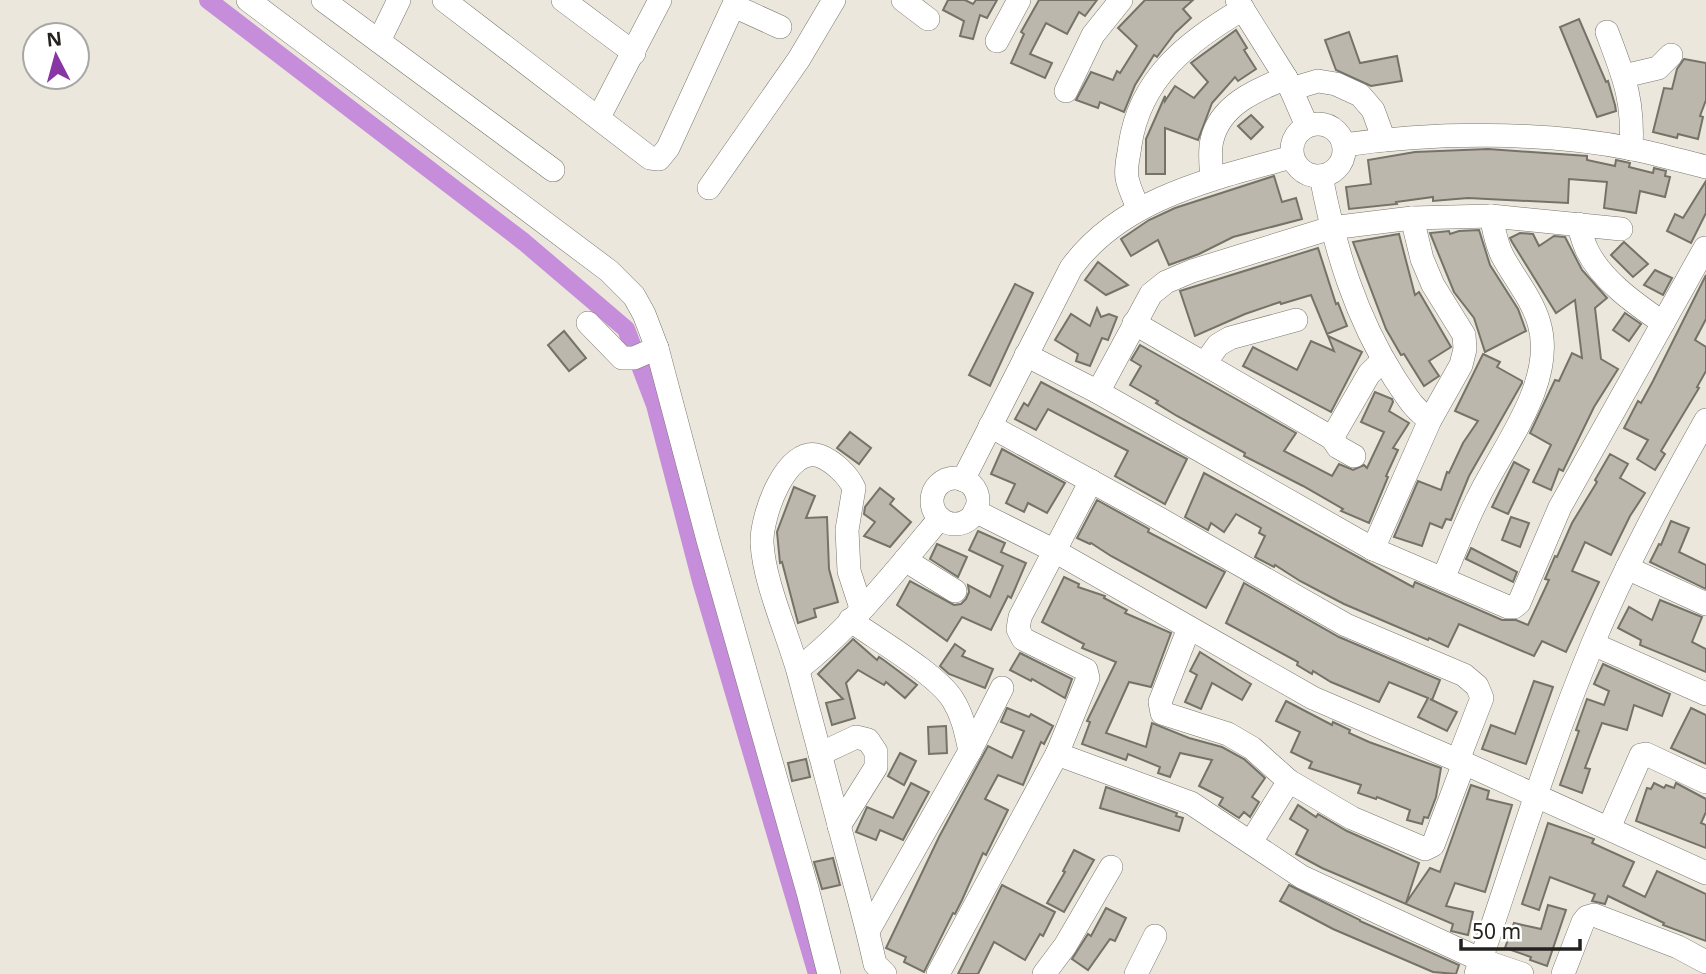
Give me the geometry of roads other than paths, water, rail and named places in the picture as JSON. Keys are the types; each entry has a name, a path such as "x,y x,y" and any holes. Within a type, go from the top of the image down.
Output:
{"street":[{"path":"248,0 609,271 634,296 644,314 644,354 708,540 829,974"},
{"path":"323,0 553,170"},
{"path":"379,41 399,0"},
{"path":"444,0 650,158 659,159 668,148 735,3 780,27"},
{"path":"599,117 660,0"},
{"path":"709,188 799,59 834,0"},
{"path":"996,41 1018,0"},
{"path":"1066,91 1093,35 1121,0"},
{"path":"892,1 928,19"},
{"path":"572,3 634,53"},
{"path":"1138,208 1127,168 1135,123 1151,87 1172,60 1240,4 1288,84 1307,126"},
{"path":"1607,32 1624,76 1632,108 1631,149"},
{"path":"1624,76 1658,68 1671,55"},
{"path":"1212,179 1212,138 1229,110 1241,100 1288,84 1318,81 1360,95 1373,110 1384,140"},
{"path":"1325,125 1340,136 1343,145 1344,154 1336,169 1321,176 1303,172 1292,157 1294,139 1307,126 1325,125"},
{"path":"1343,145 1458,136 1534,137 1631,149 1706,167"},
{"path":"963,480 1071,268 1083,251 1138,208 1212,179 1292,157"},
{"path":"1321,176 1331,229 1354,303 1383,360 1409,402 1430,420"},
{"path":"1098,392 1150,294 1166,282 1192,271 1331,229 1412,218 1491,216 1620,229"},
{"path":"1443,579 1477,500 1528,404 1540,374 1543,349 1540,324 1502,256 1491,216"},
{"path":"1373,549 1430,420 1461,365 1465,349 1464,335 1433,285 1422,259 1412,218"},
{"path":"1578,224 1588,252 1607,277 1663,323"},
{"path":"1026,355 1098,392 1373,549 1508,607 1514,607 1519,603 1560,507 1705,248"},
{"path":"1205,363 1219,345 1230,338 1296,320"},
{"path":"588,323 622,358 644,354"},
{"path":"1134,323 1332,438 1338,447 1354,456"},
{"path":"1332,438 1369,374 1383,360"},
{"path":"1479,967 1535,795 1593,644 1627,568 1706,420"},
{"path":"990,426 1346,625 1465,675 1477,686 1482,698 1433,845 1425,849 1352,818 1289,781 1252,748 1227,734 1162,713 1160,702 1189,628"},
{"path":"885,974 875,964 798,669 765,564 762,542 766,515 789,466 804,455 823,457 847,475 854,488 847,530 855,614 939,683 952,698 963,720 970,751"},
{"path":"947,480 963,480 974,489 977,496 975,511 959,524 945,522 932,505 935,489 947,480"},
{"path":"938,974 1057,754 1088,673 1023,639 1018,629 1020,617 1053,550 1091,481"},
{"path":"975,511 1053,550 1313,698 1706,873"},
{"path":"798,669 819,653 940,518"},
{"path":"905,560 955,591"},
{"path":"1627,568 1706,604"},
{"path":"1593,644 1706,694"},
{"path":"868,931 970,751 1002,688"},
{"path":"820,754 856,737 868,740 876,752 876,767 839,825"},
{"path":"1057,754 1191,803 1302,877 1479,967 1521,974"},
{"path":"1609,828 1640,755 1646,754 1706,782"},
{"path":"1251,842 1289,781"},
{"path":"1044,974 1065,946 1111,867"},
{"path":"1563,974 1583,922 1594,915 1678,947 1706,962"},
{"path":"1136,974 1154,936"}],"waterway":[{"path":"208,0 524,242 626,329 655,405 701,581 817,974"}]}
